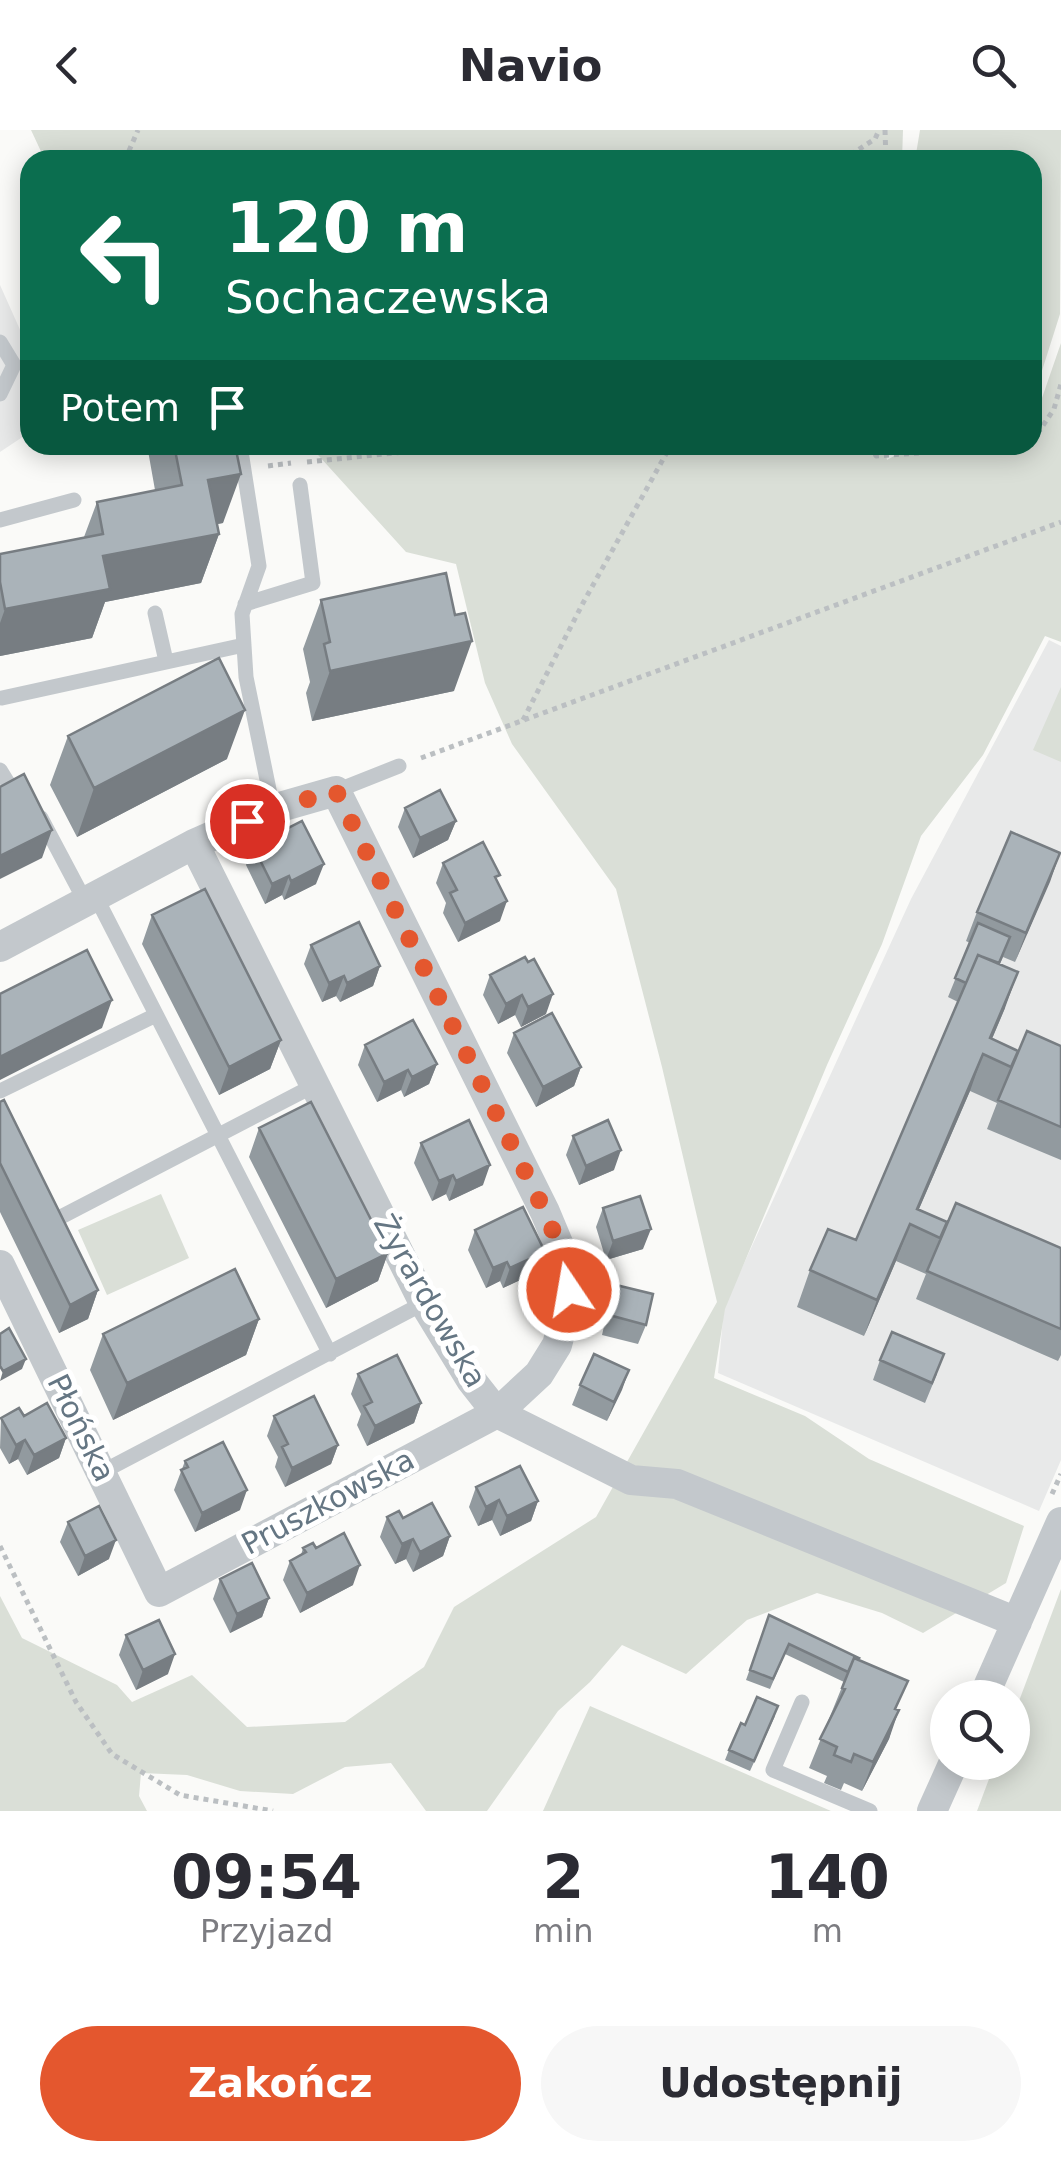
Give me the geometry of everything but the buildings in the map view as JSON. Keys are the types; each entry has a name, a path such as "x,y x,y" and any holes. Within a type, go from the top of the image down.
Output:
{"street":[{"path":"0,946 194,844 273,809 336,791"},
{"name":"Pruszkowska","path":"160,1592 497,1412 539,1374 558,1345 566,1311 568,1267 545,1212 336,791"},
{"name":"Żyrardowska","path":"194,844 424,1303 497,1412 631,1480 677,1484 1017,1622"},
{"name":"Płońska","path":"0,1265 160,1592"},
{"path":"992,1680 1061,1522"},
{"path":"932,1811 946,1780"}],"lane":[{"path":"0,342 14,366 0,393"},
{"path":"242,455 259,566 242,614 246,677 273,809"},
{"path":"246,604 313,583 300,485"},
{"path":"0,520 74,500"},
{"path":"155,613 166,661"},
{"path":"2,698 244,645"},
{"path":"336,791 399,766"},
{"path":"0,770 8,783 21,790 34,805 156,1014 330,1354"},
{"path":"0,1091 156,1014"},
{"path":"56,1220 315,1085"},
{"path":"102,1472 424,1303"},
{"path":"802,1702 773,1770 870,1811"}],"path":[{"path":"858,150 882,130"},
{"path":"1042,427 1054,409 1061,384"},
{"path":"244,468 374,455"},
{"path":"522,722 664,455"},
{"path":"399,766 1061,522"},
{"path":"0,1546 76,1702 112,1754 180,1795 273,1811"}],"shaded area":[{"path":"31,130 903,130 902,150 40,150"},
{"path":"920,130 1061,130 1060,314 1042,371 1042,150 917,150"},
{"path":"0,285 20,330 20,439 0,452"},
{"path":"1061,343 1061,642 1045,636 983,755 921,836 882,944 725,1309 714,1378 805,1416 869,1459 1024,1526 1006,1583 923,1633 882,1613 817,1593 747,1620 686,1674 622,1645 558,1711 487,1811 426,1811 391,1763 345,1767 293,1794 240,1791 187,1775 141,1773 139,1796 147,1811 0,1811 0,1596 22,1638 117,1685 132,1702 192,1675 247,1727 345,1722 424,1667 454,1607 596,1517 717,1302 616,889 512,744 485,683 456,564 406,552 318,455 886,455 887,460 896,455 1042,455 1042,398"},
{"path":"1049,640 1061,646 1061,1460 1039,1511 718,1373 724,1307 911,899"},
{"path":"1061,687 1061,762 1033,750"},
{"path":"161,1194 189,1258 107,1295 78,1230"},
{"path":"1061,1589 1061,1811 977,1811 989,1780 1030,1780 1030,1680 1027,1680"},
{"path":"590,1706 831,1811 543,1811"}],"route":[{"path":"247,821 273,809 336,791 545,1212 568,1267 569,1290"}]}
